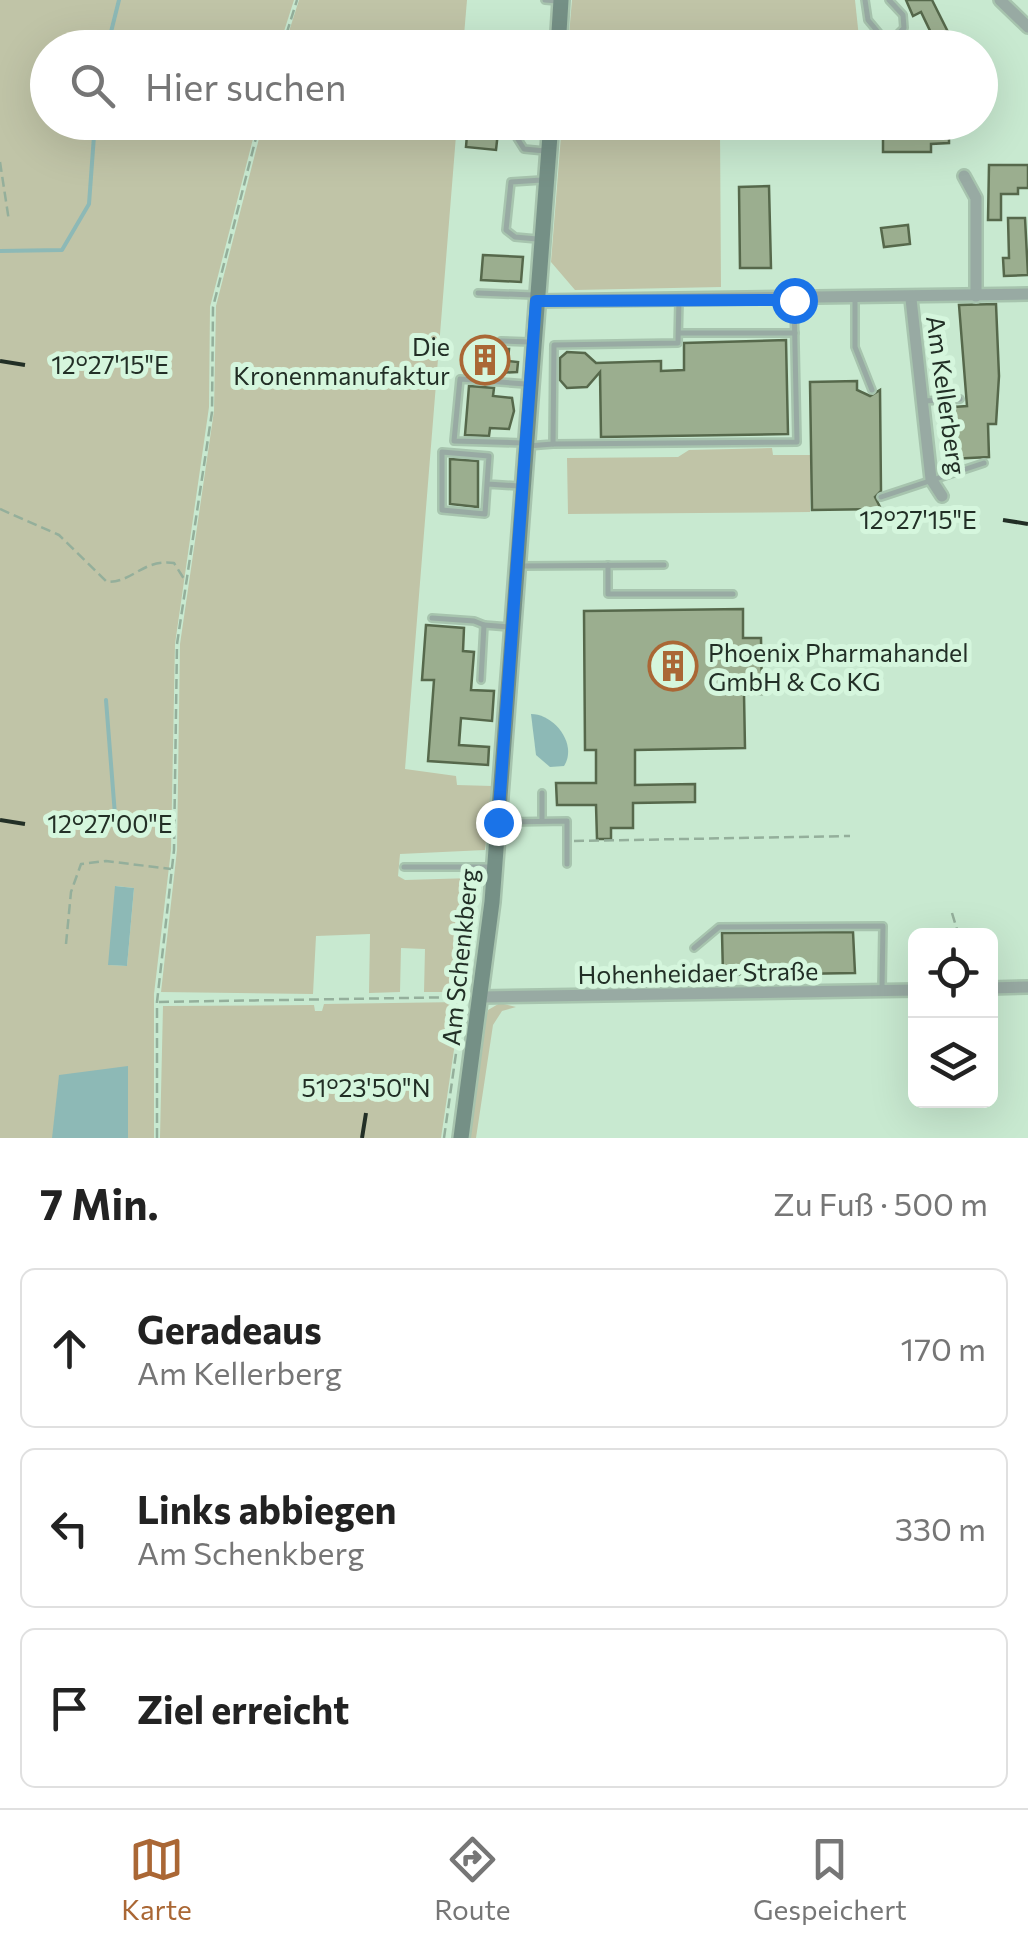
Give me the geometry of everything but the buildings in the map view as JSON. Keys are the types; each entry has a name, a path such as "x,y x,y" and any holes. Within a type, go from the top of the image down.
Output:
{"main road":[{"path":"556,1 557,30"},
{"name":"Am Schenkberg","path":"461,1138 482,998 498,822 549,140"}],"street":[{"path":"1000,0 1028,28"},
{"name":"Am Kellerberg","path":"964,176 976,198 976,296"},
{"name":"Am Kellerberg","path":"536,298 794,300 1028,294"},
{"name":"Am Kellerberg","path":"911,298 931,479 942,496"},
{"path":"998,988 1028,987"},
{"name":"Hohenheidaer Straße","path":"482,998 908,990"}],"lane":[{"path":"866,0 868,20 876,30"},
{"path":"889,0 903,15 902,30"},
{"path":"518,140 524,149 548,151"},
{"path":"541,239 515,237 506,230 508,193 511,182 519,179 545,180"},
{"path":"478,293 536,298"},
{"path":"855,299 855,347 872,390"},
{"path":"552,444 554,345 678,343 680,300"},
{"path":"530,384 460,378 454,441 526,445 797,442 794,300"},
{"path":"679,332 795,333"},
{"path":"501,340 533,342"},
{"path":"921,402 960,400"},
{"path":"442,452 489,456 487,484 485,514 442,510 442,452"},
{"path":"881,497 984,464"},
{"path":"487,484 522,487"},
{"path":"516,566 664,564"},
{"path":"608,565 608,594 733,594"},
{"path":"432,618 512,627"},
{"path":"481,680 484,626"},
{"path":"542,793 542,821"},
{"path":"498,822 567,821 567,864"},
{"path":"404,868 494,866"},
{"path":"694,948 718,927 883,926 882,990"}],"path":[{"path":"287,30 296,0"},
{"path":"157,1138 157,1002 172,869 177,644 212,412 213,308 255,140"},
{"path":"0,162 9,221"},
{"path":"0,508 59,535 106,582 116,582 154,560 174,563 187,583"},
{"path":"567,841 850,836"},
{"path":"66,944 70,892 81,864 106,862 172,869"},
{"path":"444,1138 464,997 476,867"},
{"path":"952,912 957,928"},
{"path":"157,1002 482,998"}],"green space":[{"path":"0,0 294,0 284,30 30,30 30,140 253,140 210,307 209,407 175,644 171,850 154,994 154,1138 0,1138","holes":["116,886 134,888 127,966 109,965"]},
{"path":"299,0 467,0 464,30 289,30"},
{"path":"572,0 855,0 858,30 569,30"},
{"path":"259,140 456,140 405,769 456,776 457,785 492,786 485,850 400,854 398,876 405,880 472,878 462,992 424,992 425,949 401,948 400,992 369,993 370,934 316,936 313,994 161,992 177,850 180,644 214,411 216,306"},
{"path":"561,140 720,140 721,287 575,290 551,262"},
{"path":"772,448 773,455 811,455 810,512 568,514 567,458 678,457 689,450"},
{"path":"461,1002 441,1138 160,1138 163,1006 314,1005 315,1011 322,1011 324,1004"},
{"path":"500,1003 516,1007 502,1011 493,1025 476,1138 467,1138 485,1019 488,1010"}],"water":[{"path":"531,714 548,719 561,732 568,749 564,766 550,767 536,755"},
{"path":"115,886 134,888 127,966 108,965"},
{"path":"128,1066 128,1138 52,1138 59,1075"}],"waterway":[{"path":"112,30 119,0"},
{"path":"0,251 62,250 89,204 94,140"},
{"path":"106,700 115,815"}],"place":[{"name":"Die Kronenmanufaktur","path":"485,360"},
{"name":"Phoenix Pharmahandel GmbH & Co KG","path":"673,666"}],"route":[{"path":"498,822 536,301 794,300"}]}
